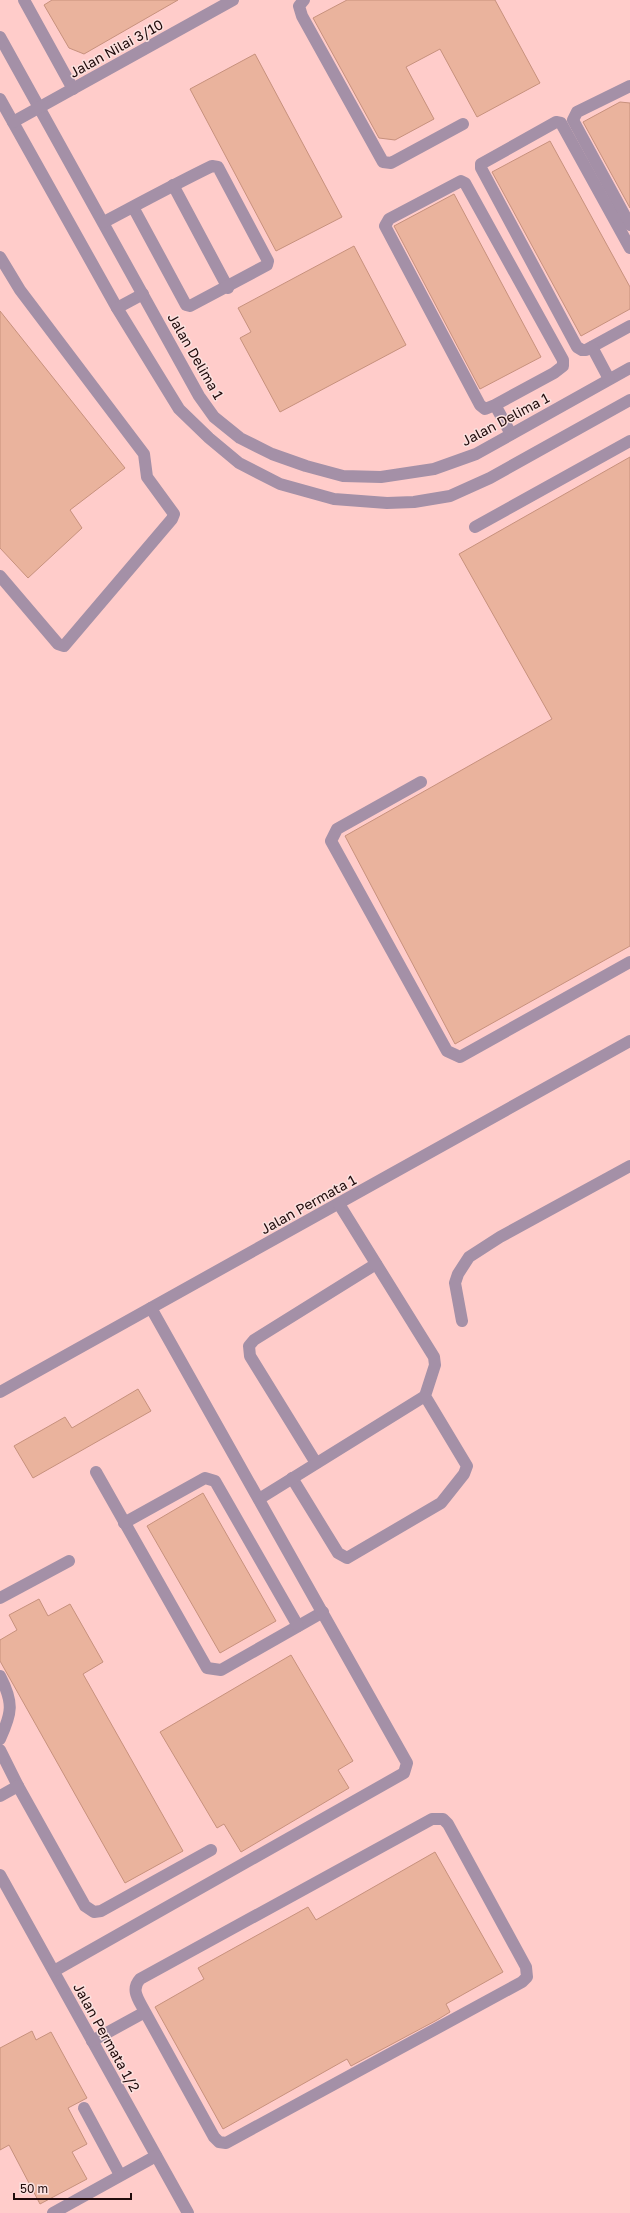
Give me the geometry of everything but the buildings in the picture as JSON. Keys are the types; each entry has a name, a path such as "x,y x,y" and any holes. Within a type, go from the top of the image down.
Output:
{"street":[{"path":"24,0 73,89"},
{"name":"Jalan Nilai 3/10","path":"13,122 233,0"},
{"path":"304,0 299,6 302,16 383,162 391,163 463,124"},
{"name":"Jalan Delima 1","path":"0,37 104,222 199,396 214,417 240,438 272,454 306,466 343,476 381,477 434,469 476,454 630,368"},
{"path":"630,86 577,112 573,120 630,225"},
{"path":"0,98 117,308 179,409 209,438 239,463 280,484 334,499 387,503 408,502 450,496 490,478 630,400"},
{"path":"630,248 560,123 556,122 481,164 481,168 577,347 582,350 592,347 630,326"},
{"path":"104,222 133,206 212,166 218,167 268,261 264,269 194,306 186,305 133,206"},
{"path":"461,181 465,183 563,360 563,366 554,373 495,405 485,409 480,405 385,226 389,219 461,181"},
{"path":"174,185 228,288"},
{"path":"0,257 20,290 144,454 147,478 174,514 172,520 64,646 58,644 0,576"},
{"path":"117,308 143,294"},
{"path":"592,347 609,379"},
{"path":"495,405 512,434"},
{"path":"475,527 630,441"},
{"path":"421,782 337,829 331,841 447,1051 460,1057 630,962"},
{"name":"Jalan Permata 1","path":"0,1392 630,1042"},
{"path":"462,1321 455,1283 458,1274 469,1257 500,1237 630,1166"},
{"path":"259,1498 425,1396 435,1365 434,1357 338,1204"},
{"path":"316,1463 250,1356 249,1346 254,1340 376,1264"},
{"path":"54,1972 404,1773 407,1763 151,1308"},
{"path":"292,1478 338,1553 347,1558 441,1503 464,1474 467,1466 425,1396"},
{"path":"96,1472 207,1668 221,1670 323,1612"},
{"path":"124,1523 205,1478 215,1481 298,1626"},
{"path":"0,1598 69,1561"},
{"path":"0,1676 11,1704 10,1718 0,1739"},
{"path":"0,1750 18,1786 85,1906 94,1912 101,1911 211,1850"},
{"path":"0,1796 18,1786"},
{"path":"432,1819 443,1819 448,1824 526,1966 526,1977 522,1982 226,2143 219,2142 214,2137 145,2012 134,1991 135,1984 140,1979 432,1819"},
{"name":"Jalan Permata 1/2","path":"0,1875 188,2213"},
{"path":"92,2041 145,2012"},
{"path":"84,2108 120,2175"},
{"path":"53,2213 156,2156"}]}
